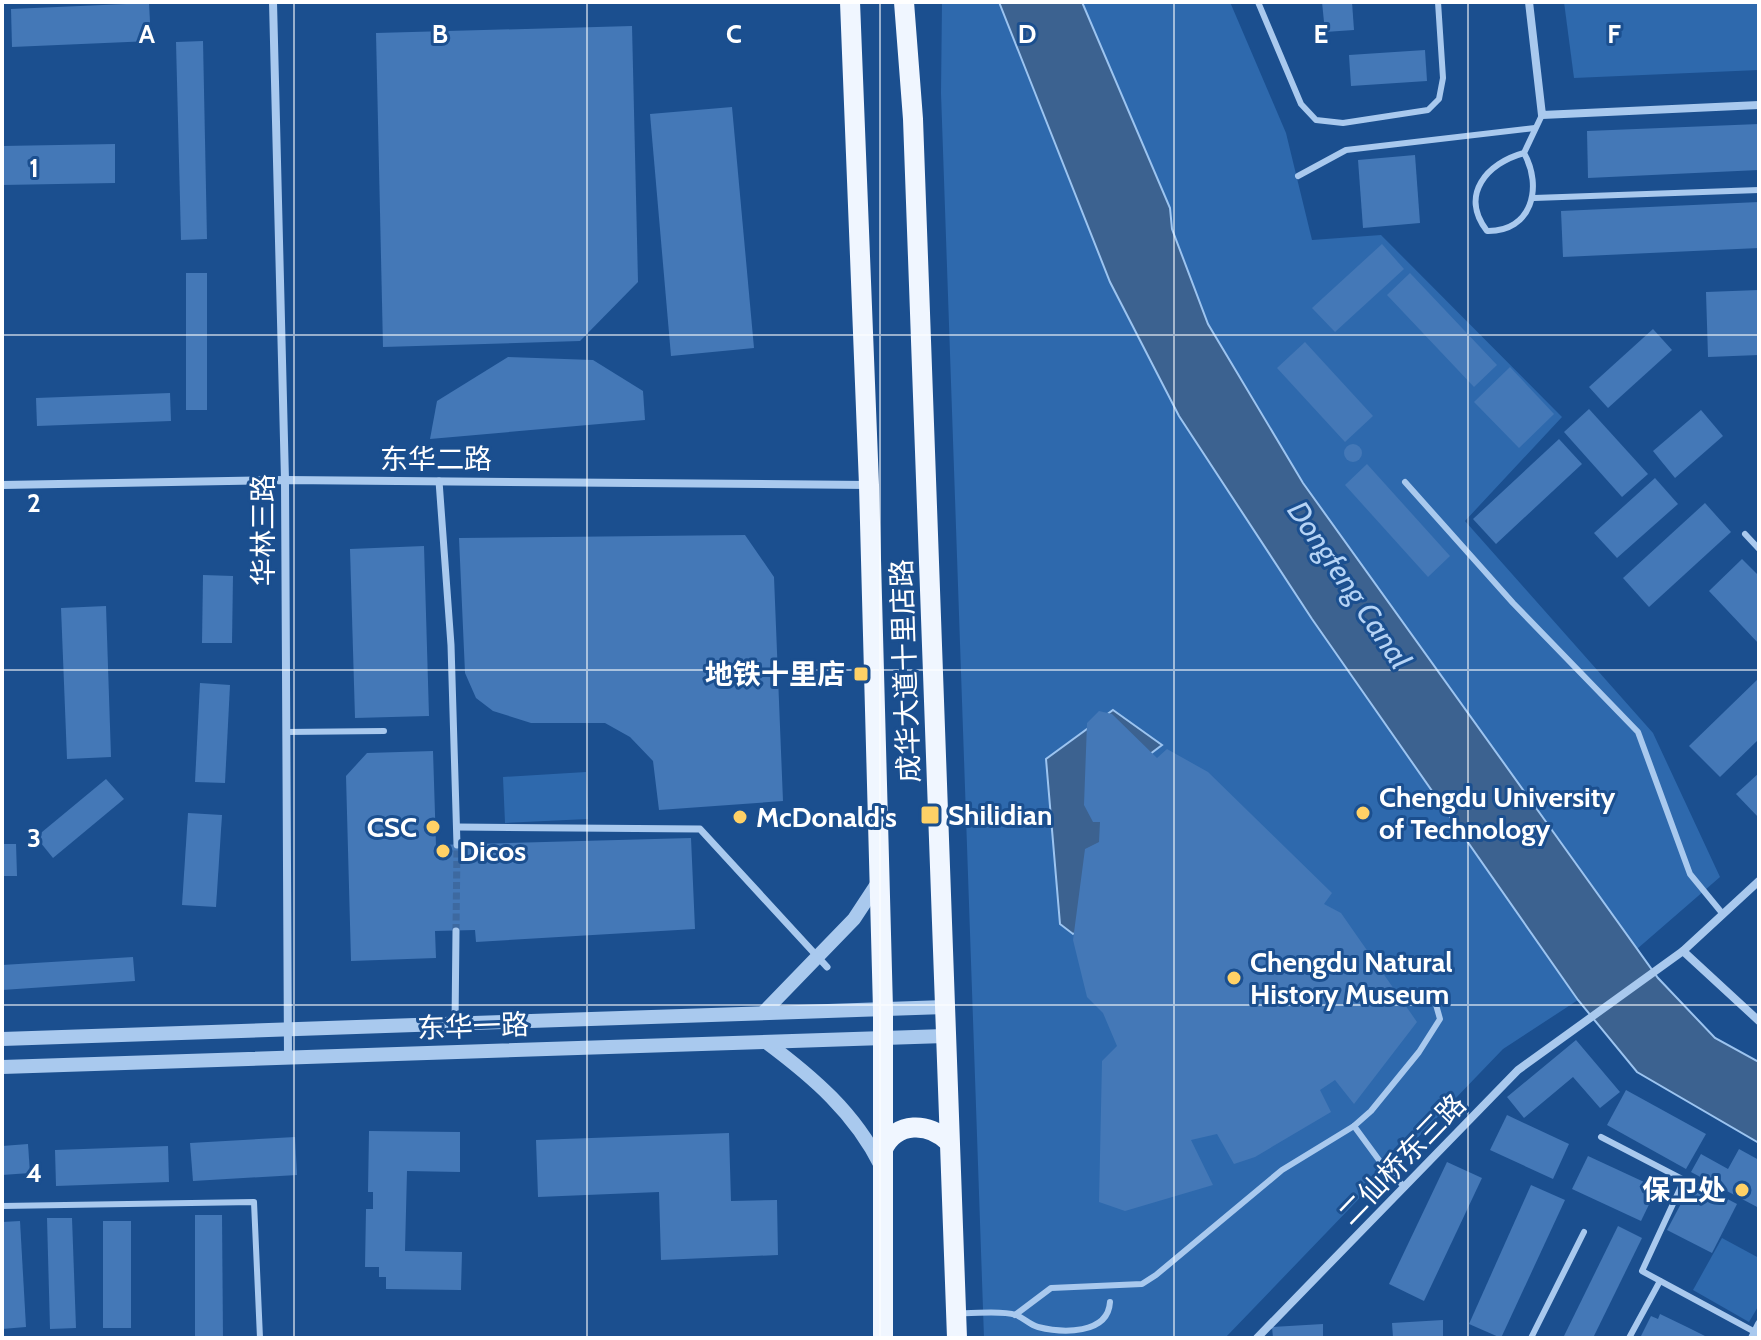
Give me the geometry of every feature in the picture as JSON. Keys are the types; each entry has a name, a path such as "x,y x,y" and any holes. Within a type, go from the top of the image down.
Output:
{"main road":[{"name":"成华大道十里店路","path":"850,2 869,485 880,881 883,1338"},
{"name":"成华大道十里店路","path":"904,2 913,119 957,1338"},
{"path":"882,1159 888,1138 903,1128 926,1127 949,1142"}],"street":[{"name":"华林三路","path":"273,2 285,480 288,1058"},
{"path":"1529,2 1542,115 1759,105"},
{"name":"东华二路","path":"2,485 285,480 869,485"},
{"path":"439,481 451,645 457,845"},
{"path":"458,827 700,829 823,962"},
{"path":"763,1013 823,962 880,881"},
{"name":"二仙桥东三路","path":"1257,1338 1518,1070 1683,951 1759,881"},
{"path":"455,1024 456,931"},
{"path":"1683,951 1759,1021"},
{"name":"东华一路","path":"2,1039 945,1007"},
{"name":"东华一路","path":"2,1067 945,1036"},
{"path":"766,1042 807,1073 838,1104 882,1159"}],"lane":[{"path":"1258,2 1301,104 1316,120 1343,123 1428,110 1439,99 1443,78 1438,2"},
{"path":"1524,153 1542,115"},
{"path":"1298,176 1346,150 1535,128"},
{"path":"1524,153 1531,166 1534,198 1521,219 1505,231 1487,231 1476,217 1477,193 1486,173 1501,159 1524,153"},
{"path":"1534,198 1759,190"},
{"path":"1405,482 1513,603 1638,732 1690,874 1722,913"},
{"path":"1745,534 1759,549"},
{"path":"286,732 384,731"},
{"path":"1015,1315 1051,1288 1142,1284 1282,1170 1354,1126 1419,1052 1440,1019 1433,994"},
{"path":"1354,1126 1387,1171 1405,1187"},
{"path":"1601,1137 1684,1180 1642,1271 1755,1331"},
{"path":"2,1206 254,1202 260,1338"},
{"path":"1531,1338 1584,1232"},
{"path":"1629,1338 1660,1281"},
{"path":"956,1313 1015,1315 1036,1327 1082,1330 1093,1328 1103,1319 1110,1302"}],"shaded area":[{"path":"942,2 999,2 1046,116 1312,619 1578,1000 1503,1049 1225,1338 984,1338 941,93"},
{"path":"1082,2 1230,2 1286,133 1312,240 1381,235 1562,417 1465,521 1653,733 1720,877 1637,949 1303,483 1208,324 1172,229 1170,208"},
{"path":"1564,2 1759,2 1759,70 1574,78"},
{"path":"586,772 588,819 505,823 503,777"},
{"path":"1722,1238 1759,1258 1759,1305 1749,1322 1693,1290"}],"water":[{"name":"Dongfeng Canal","path":"999,2 1082,2 1170,208 1172,229 1208,324 1303,483 1658,978 1715,1038 1759,1062 1759,1143 1637,1072 1578,1000 1312,619 1179,416 1110,282"},
{"path":"1113,710 1162,745 1104,789 1101,925 1073,934 1060,924 1046,759"}],"building":[{"path":"1322,2 1352,2 1354,30 1325,32"},
{"path":"149,3 151,41 12,47 11,9"},
{"path":"632,26 638,282 580,341 383,347 376,33"},
{"path":"203,41 207,239 181,240 176,42"},
{"path":"1425,50 1427,81 1351,86 1349,55"},
{"path":"732,107 754,348 671,356 650,114"},
{"path":"1759,124 1759,170 1588,178 1587,131"},
{"path":"115,144 115,183 2,185 2,146"},
{"path":"1415,155 1420,223 1363,228 1358,160"},
{"path":"1759,202 1759,248 1563,257 1561,211"},
{"path":"1382,244 1404,269 1335,332 1312,308"},
{"path":"186,273 207,273 207,410 186,410"},
{"path":"1410,273 1497,365 1474,387 1387,295"},
{"path":"1759,290 1759,355 1708,357 1706,292"},
{"path":"1653,329 1672,350 1608,408 1589,387"},
{"path":"1305,342 1373,416 1345,442 1277,368"},
{"path":"508,357 593,360 643,391 645,420 430,439 437,401"},
{"path":"1510,367 1554,414 1519,448 1474,402"},
{"path":"170,393 171,421 37,426 36,398"},
{"path":"1589,409 1648,474 1622,497 1564,432"},
{"path":"1701,410 1723,436 1675,478 1653,451"},
{"path":"1559,439 1582,464 1496,544 1473,519"},
{"path":"1353,444 1362,453 1353,462 1344,453"},
{"path":"1367,464 1450,556 1428,577 1345,485"},
{"path":"1655,478 1678,504 1617,558 1594,533"},
{"path":"1705,503 1731,532 1649,607 1623,578"},
{"path":"745,535 774,577 783,801 659,810 653,761 630,737 605,723 531,723 493,711 476,698 465,673 459,538"},
{"path":"424,546 429,716 355,718 350,549"},
{"path":"1742,559 1759,576 1759,644 1709,591"},
{"path":"203,575 233,576 232,643 202,643"},
{"path":"106,606 111,757 67,759 61,608"},
{"path":"1759,678 1759,739 1720,777 1689,746"},
{"path":"200,683 230,685 225,783 195,782"},
{"name":"Chengdu Natural History Museum","path":"1099,711 1112,714 1157,758 1167,749 1208,772 1332,893 1324,904 1341,913 1417,1022 1354,1104 1335,1080 1320,1090 1331,1112 1255,1157 1234,1164 1217,1134 1191,1140 1213,1185 1125,1211 1099,1202 1102,1061 1117,1046 1103,1013 1087,997 1073,940 1085,849 1099,842 1100,822 1093,822 1084,805 1087,723"},
{"path":"433,751 436,845 691,838 695,929 476,942 475,930 435,931 436,958 351,961 346,776 367,753"},
{"path":"1759,773 1759,818 1736,794"},
{"path":"106,779 124,799 53,858 36,837"},
{"path":"188,813 222,815 216,907 182,905"},
{"path":"2,844 16,844 17,876 2,876"},
{"path":"133,957 135,981 2,990 2,965"},
{"path":"1576,1040 1620,1092 1600,1108 1573,1077 1524,1118 1507,1097"},
{"path":"1626,1090 1706,1134 1686,1169 1607,1125"},
{"path":"1507,1115 1569,1144 1553,1179 1490,1150"},
{"path":"369,1131 460,1132 460,1172 407,1171 405,1251 462,1252 461,1290 386,1289 386,1277 379,1277 379,1267 365,1267 366,1209 373,1209 373,1192 368,1192"},
{"path":"729,1133 731,1201 777,1200 778,1255 661,1260 659,1192 538,1197 536,1140"},
{"path":"295,1137 297,1175 193,1181 190,1143"},
{"path":"28,1144 30,1173 2,1175 2,1146"},
{"path":"168,1146 169,1182 56,1186 55,1150"},
{"name":"保卫处","path":"1739,1149 1759,1160 1759,1208 1691,1172 1701,1154 1728,1169"},
{"path":"1588,1156 1657,1188 1641,1221 1572,1189"},
{"path":"1447,1162 1482,1178 1424,1301 1389,1284"},
{"path":"1693,1181 1737,1204 1712,1253 1667,1230"},
{"path":"1531,1185 1565,1200 1501,1338 1469,1324"},
{"path":"195,1215 222,1215 223,1338 195,1338"},
{"path":"47,1218 72,1218 76,1328 50,1329"},
{"path":"20,1221 26,1327 2,1329 2,1222"},
{"path":"103,1221 131,1221 131,1328 103,1328"},
{"path":"1618,1226 1642,1238 1593,1338 1563,1338"},
{"path":"1660,1314 1709,1338 1641,1336 1651,1316 1658,1319"},
{"path":"1443,1320 1443,1338 1393,1338 1392,1323"},
{"path":"1323,1324 1323,1338 1273,1338 1272,1327"}],"tunnel":[{"path":"456,931 457,845"}],"place":[{"name":"地铁十里店","path":"861,674"},
{"name":"Chengdu University of Technology","path":"1363,813"},
{"name":"Shilidian","path":"930,815"},
{"name":"McDonald's","path":"740,817"},
{"name":"CSC","path":"433,827"},
{"name":"Dicos","path":"443,851"},
{"name":"Chengdu Natural History Museum","path":"1234,978"},
{"name":"保卫处","path":"1742,1190"}]}
